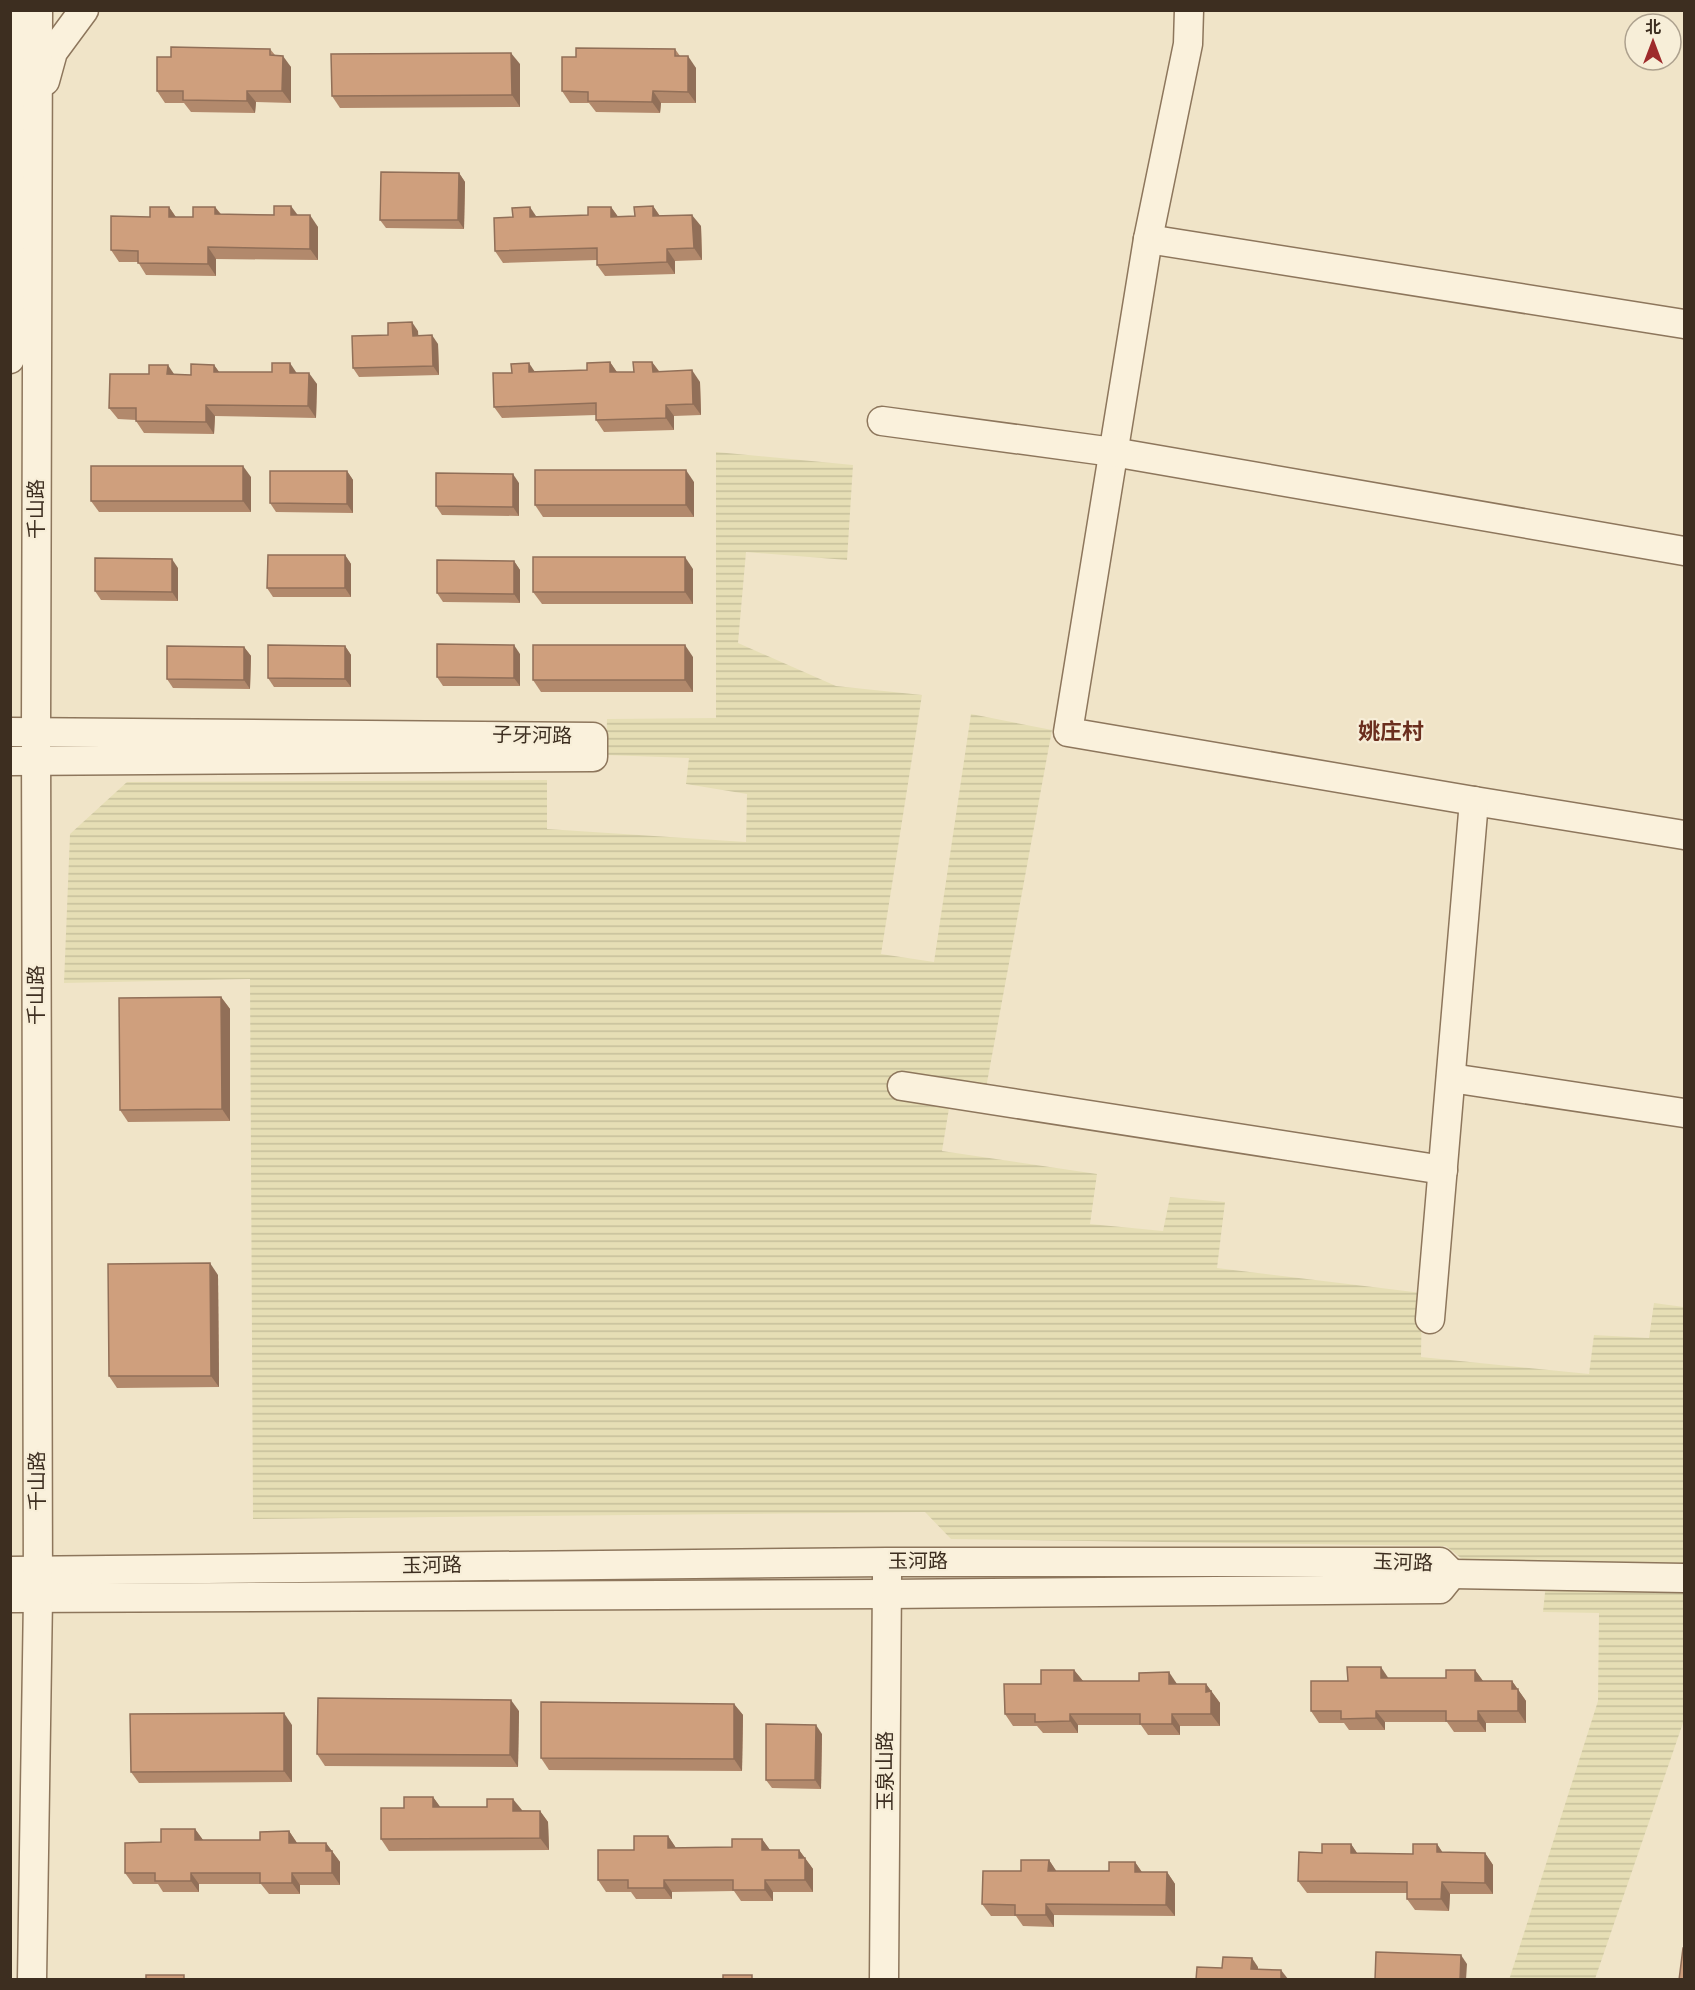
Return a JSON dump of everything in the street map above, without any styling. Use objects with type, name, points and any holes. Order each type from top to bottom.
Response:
[{"type":"street","name":"千山路","points":[[12,10],[20,101],[24,760],[24,1584],[32,1980]]},
{"type":"street","name":"千山路","points":[[10,359],[20,101],[38,10]]},
{"type":"street","points":[[20,101],[84,10]]},
{"type":"street","points":[[1190,10],[1188,44],[1148,239],[1068,732],[1684,835]]},
{"type":"street","points":[[1148,239],[1684,324]]},
{"type":"street","points":[[882,421],[1113,452],[1684,551]]},
{"type":"street","name":"子牙河路","points":[[23,732],[593,736],[593,757],[24,760]]},
{"type":"street","points":[[1430,1319],[1474,801]]},
{"type":"street","points":[[1451,1078],[1684,1113]]},
{"type":"street","points":[[902,1086],[1443,1170]]},
{"type":"street","name":"玉河路","points":[[887,1562],[1440,1562],[1452,1574],[1440,1588],[887,1594],[24,1584],[887,1562]]},
{"type":"street","name":"玉泉山路","points":[[884,1980],[887,1562]]},
{"type":"street","points":[[1452,1574],[1684,1578]]},
{"type":"shaded area","points":[[716,452],[853,465],[847,560],[746,552],[738,643],[836,686],[922,695],[881,954],[934,962],[971,714],[1052,730],[986,1088],[953,1084],[942,1151],[1097,1174],[1090,1224],[1163,1231],[1170,1197],[1225,1202],[1217,1268],[1422,1293],[1421,1357],[1589,1374],[1594,1335],[1649,1338],[1654,1303],[1684,1307],[1684,1565],[1467,1563],[1446,1546],[951,1539],[925,1512],[253,1519],[250,979],[64,983],[70,834],[127,782],[547,780],[547,829],[746,842],[747,794],[686,784],[689,758],[606,755],[607,719],[716,718]]},
{"type":"shaded area","points":[[1546,1583],[1684,1587],[1684,1720],[1595,1979],[1509,1980],[1598,1701],[1599,1613],[1543,1612]]},
{"type":"building","points":[[171,47],[270,49],[270,55],[283,56],[282,91],[247,91],[247,101],[183,100],[183,91],[157,91],[157,57],[171,57]]},
{"type":"building","points":[[576,48],[675,49],[675,56],[688,56],[688,92],[653,91],[652,102],[588,101],[588,92],[562,91],[562,57],[576,57]]},
{"type":"building","points":[[511,53],[512,95],[332,96],[331,54]]},
{"type":"building","points":[[381,172],[459,173],[458,220],[380,220]]},
{"type":"building","points":[[274,206],[291,206],[291,215],[310,215],[310,249],[208,247],[208,264],[138,263],[138,251],[111,250],[111,216],[150,217],[150,207],[169,207],[169,217],[193,217],[193,207],[215,207],[215,214],[274,215]]},
{"type":"building","points":[[653,206],[653,216],[692,215],[694,248],[667,249],[667,262],[597,265],[597,248],[495,251],[494,218],[513,217],[512,208],[530,207],[530,217],[588,215],[588,207],[611,207],[611,217],[635,216],[634,207]]},
{"type":"building","points":[[412,322],[413,336],[432,335],[433,366],[353,368],[352,336],[388,335],[388,323]]},
{"type":"building","points":[[610,362],[610,372],[634,372],[633,362],[652,362],[653,372],[692,370],[693,404],[666,405],[666,418],[596,420],[596,403],[494,407],[493,373],[512,373],[511,364],[529,363],[529,372],[587,370],[587,363]]},
{"type":"building","points":[[272,363],[290,363],[290,373],[309,373],[308,406],[206,405],[206,422],[136,421],[136,408],[109,408],[110,374],[149,374],[149,365],[168,365],[167,374],[191,375],[191,364],[214,365],[214,372],[272,372]]},
{"type":"building","points":[[91,466],[243,466],[243,501],[91,501]]},
{"type":"building","points":[[535,470],[686,470],[686,505],[535,505]]},
{"type":"building","points":[[270,471],[347,471],[347,504],[270,503]]},
{"type":"building","points":[[436,473],[513,474],[513,507],[436,506]]},
{"type":"building","points":[[268,555],[345,555],[345,588],[267,588]]},
{"type":"building","points":[[533,557],[685,557],[685,592],[533,592]]},
{"type":"building","points":[[95,558],[172,559],[172,592],[95,591]]},
{"type":"building","points":[[437,560],[514,561],[514,594],[437,593]]},
{"type":"building","points":[[437,644],[514,645],[514,678],[437,677]]},
{"type":"building","points":[[268,645],[345,646],[345,679],[268,678]]},
{"type":"building","points":[[533,645],[685,645],[685,680],[533,680]]},
{"type":"building","points":[[167,646],[244,647],[244,680],[167,679]]},
{"type":"building","points":[[221,997],[222,1109],[120,1110],[119,998]]},
{"type":"building","points":[[210,1263],[211,1376],[109,1376],[108,1264]]},
{"type":"building","points":[[1347,1667],[1381,1667],[1381,1678],[1446,1678],[1446,1670],[1475,1670],[1475,1681],[1512,1681],[1512,1689],[1518,1689],[1518,1711],[1478,1711],[1478,1721],[1446,1721],[1446,1711],[1376,1711],[1376,1718],[1341,1719],[1341,1711],[1311,1711],[1311,1681],[1348,1681]]},
{"type":"building","points":[[1041,1670],[1074,1670],[1074,1681],[1139,1681],[1139,1673],[1169,1672],[1169,1684],[1206,1684],[1206,1692],[1211,1691],[1211,1714],[1172,1714],[1172,1724],[1140,1724],[1140,1714],[1070,1714],[1070,1721],[1035,1722],[1035,1714],[1005,1714],[1004,1684],[1041,1684]]},
{"type":"building","points":[[318,1698],[511,1700],[510,1755],[317,1754]]},
{"type":"building","points":[[541,1702],[734,1704],[734,1759],[541,1758]]},
{"type":"building","points":[[284,1713],[284,1771],[131,1772],[130,1714]]},
{"type":"building","points":[[766,1724],[816,1725],[815,1780],[766,1780]]},
{"type":"building","points":[[404,1797],[433,1797],[433,1807],[487,1807],[487,1799],[513,1799],[513,1811],[540,1811],[540,1838],[381,1839],[381,1808],[404,1808]]},
{"type":"building","points":[[161,1829],[195,1829],[195,1840],[260,1840],[260,1832],[289,1831],[289,1843],[326,1843],[326,1851],[332,1851],[332,1873],[292,1873],[292,1883],[260,1883],[260,1873],[191,1873],[191,1881],[155,1881],[155,1873],[125,1873],[125,1843],[161,1842]]},
{"type":"building","points":[[634,1836],[668,1836],[668,1848],[732,1847],[732,1839],[762,1839],[762,1850],[799,1850],[799,1858],[805,1858],[805,1880],[765,1880],[765,1890],[733,1890],[733,1880],[664,1880],[664,1888],[628,1888],[628,1880],[598,1880],[598,1850],[634,1850]]},
{"type":"building","points":[[1322,1844],[1351,1844],[1351,1853],[1413,1854],[1413,1844],[1437,1844],[1437,1852],[1485,1853],[1485,1883],[1442,1882],[1441,1899],[1407,1899],[1407,1882],[1298,1881],[1299,1852],[1322,1853]]},
{"type":"building","points":[[1021,1860],[1049,1860],[1048,1871],[1109,1871],[1109,1862],[1135,1862],[1135,1872],[1167,1872],[1166,1905],[1046,1904],[1046,1915],[1015,1915],[1015,1905],[982,1904],[983,1871],[1021,1871]]},
{"type":"building","points":[[1683,1948],[1684,1980],[1679,1980]]},
{"type":"building","points":[[1376,1952],[1461,1955],[1460,1980],[1375,1980]]},
{"type":"building","points":[[1223,1957],[1252,1958],[1251,1969],[1281,1970],[1281,1980],[1196,1980],[1197,1967],[1222,1968]]},
{"type":"building","points":[[146,1975],[184,1975],[184,1980],[146,1980]]},
{"type":"building","points":[[723,1975],[752,1975],[752,1980],[723,1980]]},
{"type":"district","name":"姚庄村","points":[[1391,732]]}]
